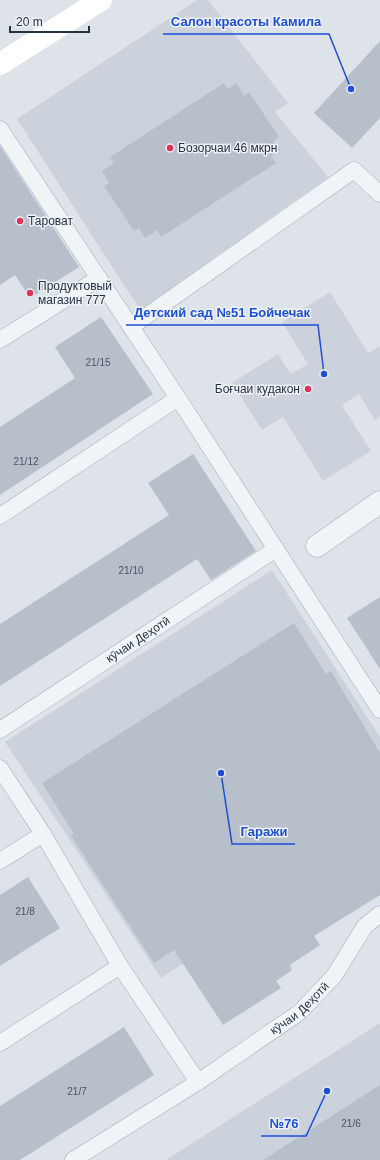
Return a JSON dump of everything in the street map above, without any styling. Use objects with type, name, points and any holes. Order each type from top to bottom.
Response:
[{"type":"main road","points":[[0,64],[100,0]]},
{"type":"street","points":[[317,546],[380,502]]},
{"type":"lane","points":[[0,129],[178,398],[380,710]]},
{"type":"lane","points":[[132,328],[354,170],[380,194]]},
{"type":"lane","points":[[0,340],[99,278]]},
{"type":"lane","points":[[0,516],[178,398]]},
{"type":"lane","name":"кӯчаи Деҳотӣ","points":[[0,730],[276,549]]},
{"type":"lane","points":[[0,768],[43,834],[120,966],[198,1082]]},
{"type":"lane","points":[[0,861],[43,834]]},
{"type":"lane","name":"кӯчаи Деҳотӣ","points":[[73,1160],[198,1082],[300,1012],[334,976],[365,926],[380,914]]},
{"type":"lane","points":[[0,1043],[120,966]]},
{"type":"shaded area","name":"Бозорчаи 46 мкрн","points":[[197,0],[208,0],[288,103],[275,112],[328,177],[140,310],[17,119]]},
{"type":"shaded area","name":"Боғчаи кудакон","points":[[330,292],[368,353],[380,346],[380,416],[375,420],[359,394],[342,405],[371,451],[323,481],[283,417],[262,430],[232,383],[278,354],[291,374],[308,364],[282,322]]},
{"type":"shaded area","points":[[272,570],[380,737],[380,836],[161,978],[5,742]]},
{"type":"shaded area","points":[[380,1023],[380,1160],[166,1160]]},
{"type":"building","points":[[380,41],[380,118],[352,148],[314,113]]},
{"type":"building","points":[[224,83],[228,89],[236,83],[244,96],[249,92],[279,137],[273,141],[280,150],[271,156],[276,163],[161,237],[157,230],[145,238],[139,228],[134,231],[104,186],[109,183],[102,171],[114,163],[110,157]]},
{"type":"building","points":[[0,146],[79,267],[30,298],[15,275],[0,285]]},
{"type":"building","points":[[101,317],[153,394],[0,495],[0,427],[75,378],[55,347]]},
{"type":"building","points":[[193,454],[256,551],[211,580],[197,559],[0,686],[0,624],[169,515],[148,483]]},
{"type":"building","points":[[380,597],[380,669],[347,618]]},
{"type":"building","points":[[294,623],[326,674],[331,671],[380,753],[380,895],[314,936],[320,945],[290,965],[292,970],[276,981],[281,988],[223,1025],[174,950],[154,963],[71,836],[74,834],[42,783]]},
{"type":"building","points":[[28,877],[60,928],[0,966],[0,895]]},
{"type":"building","points":[[124,1027],[154,1075],[20,1160],[0,1160],[0,1106]]},
{"type":"building","points":[[380,1085],[380,1160],[263,1160]]},
{"type":"place","name":"Салон красоты Камила","points":[[351,89]]},
{"type":"place","name":"Бозорчаи 46 мкрн","points":[[170,148]]},
{"type":"place","name":"Тароват","points":[[20,221]]},
{"type":"place","name":"Продуктовый магазин 777","points":[[30,293]]},
{"type":"place","name":"Детский сад №51 Бойчечак","points":[[324,374]]},
{"type":"place","name":"Боғчаи кудакон","points":[[308,389]]},
{"type":"place","name":"Гаражи","points":[[221,773]]},
{"type":"place","name":"№76","points":[[327,1091]]}]
